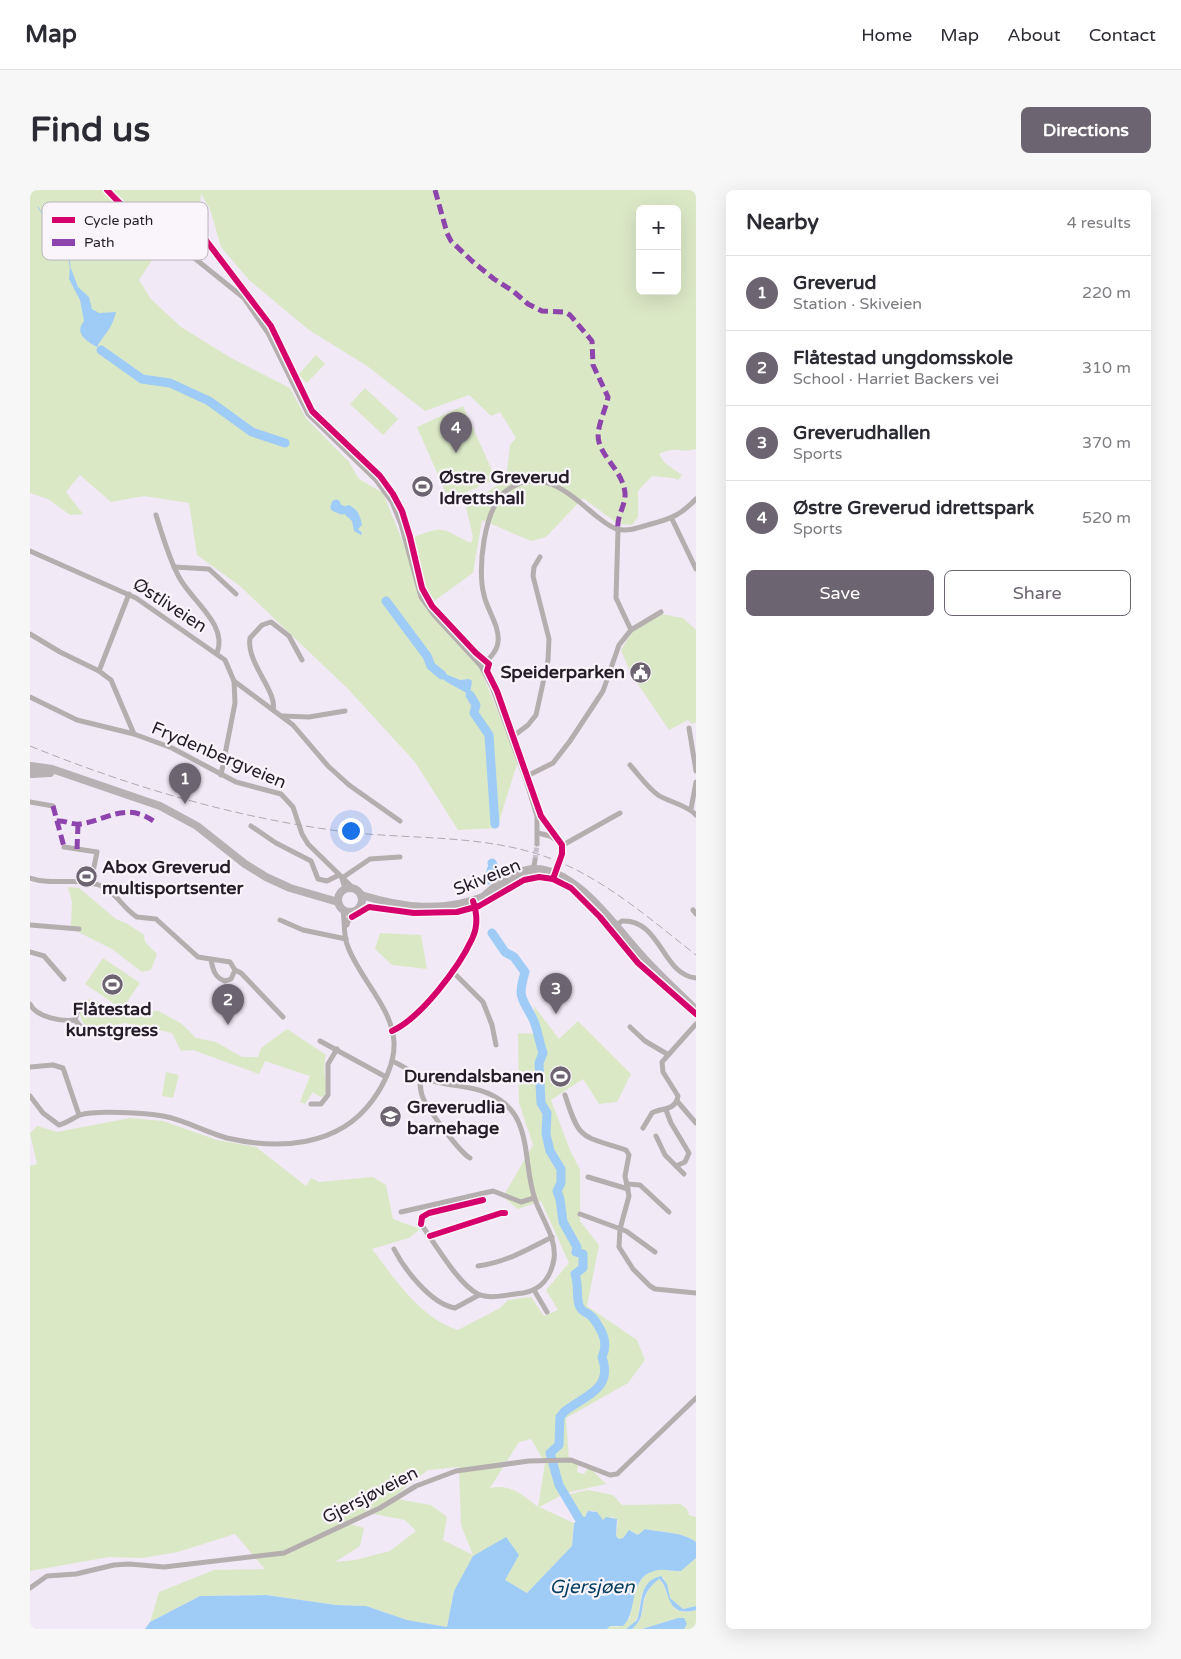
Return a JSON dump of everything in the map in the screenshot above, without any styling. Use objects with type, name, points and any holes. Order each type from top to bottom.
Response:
[{"type":"main road","points":[[31,770],[59,773],[144,800],[176,814],[197,826],[245,864],[266,877],[290,888],[316,894],[344,893],[361,895],[361,904],[347,911],[344,893]]},
{"type":"main road","name":"Skiveien","points":[[361,895],[379,901],[436,908],[473,901],[533,872],[564,880],[591,898],[644,959],[696,1010]]},
{"type":"main road","name":"Skiveien","points":[[361,904],[379,901]]},
{"type":"street","points":[[197,260],[244,298],[268,333],[308,414],[376,480],[387,494],[402,524],[421,597],[434,615],[481,666],[492,687],[525,777],[537,816],[537,844]]},
{"type":"street","points":[[481,666],[494,652],[499,639],[483,593],[482,572],[490,514],[504,492],[519,483],[534,480],[546,481],[564,489],[606,524],[618,530],[629,530],[672,519],[685,511],[696,499]]},
{"type":"street","points":[[156,515],[174,567],[182,583],[214,627],[220,645],[217,653]]},
{"type":"street","points":[[672,519],[696,569]]},
{"type":"street","points":[[618,530],[616,598],[631,630]]},
{"type":"street","name":"Østliveien","points":[[30,551],[130,594],[217,653],[228,665],[234,681],[282,716],[299,731],[338,776],[400,821]]},
{"type":"street","points":[[511,738],[528,725],[536,715],[548,660],[548,634],[533,576],[534,567],[540,557]]},
{"type":"street","points":[[174,567],[209,569],[236,594]]},
{"type":"street","points":[[99,671],[130,594]]},
{"type":"street","points":[[525,777],[553,763],[570,742],[600,696],[617,651],[631,630],[661,612]]},
{"type":"street","points":[[273,710],[273,698],[260,675],[250,650],[250,638],[262,625],[271,622],[289,636],[302,660]]},
{"type":"street","name":"Frydenbergveien","points":[[30,634],[60,652],[99,671],[114,686],[134,734],[178,751],[236,782],[272,790],[285,797],[296,813],[304,840],[340,877],[344,893]]},
{"type":"street","points":[[221,775],[235,708],[234,681]]},
{"type":"street","points":[[30,697],[77,720],[134,734]]},
{"type":"street","points":[[282,716],[309,716],[345,712]]},
{"type":"street","points":[[689,728],[696,771]]},
{"type":"street","points":[[630,765],[654,792],[674,804],[691,809],[696,815]]},
{"type":"street","points":[[691,809],[696,782]]},
{"type":"street","points":[[30,802],[53,806]]},
{"type":"street","points":[[538,833],[550,836],[563,845],[620,813]]},
{"type":"street","points":[[251,826],[276,843],[311,861],[318,880],[327,881],[340,877],[370,859],[400,857]]},
{"type":"street","points":[[64,847],[97,852],[91,882]]},
{"type":"street","points":[[533,872],[535,860]]},
{"type":"street","points":[[30,878],[47,882],[91,882],[108,889],[137,917],[156,919],[193,954],[211,960],[230,962],[283,1016]]},
{"type":"street","points":[[392,1031],[416,1013],[436,992],[452,971],[474,932],[476,913],[473,901]]},
{"type":"street","points":[[56,1131],[59,1125],[79,1115],[94,1113],[150,1115],[175,1119],[228,1138],[254,1143],[308,1142],[333,1134],[356,1118],[374,1099],[386,1077],[392,1061],[394,1042],[392,1031],[379,1003],[350,952],[346,940],[347,911]]},
{"type":"street","points":[[280,920],[303,930],[346,940]]},
{"type":"street","points":[[617,928],[628,921],[637,923],[654,938],[680,972],[696,978]]},
{"type":"street","points":[[30,925],[79,929]]},
{"type":"street","points":[[30,952],[44,956],[64,979]]},
{"type":"street","points":[[211,960],[216,976],[220,980],[231,979],[236,970]]},
{"type":"street","points":[[452,971],[483,1002],[492,1025],[496,1045]]},
{"type":"street","points":[[31,1007],[54,1019],[75,1020],[81,1027]]},
{"type":"street","points":[[75,1020],[78,1010]]},
{"type":"street","points":[[696,1024],[667,1054],[662,1062],[663,1072],[678,1096],[678,1101],[696,1123]]},
{"type":"street","points":[[630,1027],[645,1040],[667,1054]]},
{"type":"street","points":[[320,1041],[386,1077]]},
{"type":"street","points":[[311,1104],[321,1104],[328,1095],[328,1064],[337,1049]]},
{"type":"street","points":[[392,1061],[420,1077],[476,1088],[495,1097],[510,1108],[521,1130],[534,1198],[552,1237],[554,1251],[551,1272],[541,1286],[534,1290],[496,1296],[479,1295],[455,1308],[446,1306],[412,1278],[394,1249]]},
{"type":"street","points":[[30,1067],[53,1065],[63,1068],[79,1115]]},
{"type":"street","points":[[420,1077],[421,1091],[426,1104],[447,1134],[470,1158]]},
{"type":"street","points":[[565,1095],[575,1126],[583,1135],[628,1152],[626,1170],[628,1204],[620,1228],[619,1247],[646,1283],[655,1289],[696,1294]]},
{"type":"street","points":[[30,1096],[43,1113],[59,1125]]},
{"type":"street","points":[[643,1128],[652,1113],[666,1110],[678,1101]]},
{"type":"street","points":[[666,1110],[671,1123],[689,1153],[684,1162],[676,1166]]},
{"type":"street","points":[[656,1136],[664,1155],[684,1174]]},
{"type":"street","points":[[588,1177],[627,1186],[636,1183],[669,1212]]},
{"type":"street","points":[[401,1212],[493,1191],[521,1202],[534,1198]]},
{"type":"street","points":[[580,1214],[620,1228],[656,1252]]},
{"type":"street","points":[[421,1224],[459,1276],[479,1295]]},
{"type":"street","points":[[478,1266],[491,1264],[530,1250],[552,1237]]},
{"type":"street","points":[[534,1290],[547,1312]]},
{"type":"street","name":"Gjersjøveien","points":[[30,1588],[47,1576],[76,1574],[114,1565],[129,1564],[164,1567],[284,1553],[380,1508],[437,1477],[456,1471],[552,1460],[571,1460],[610,1475],[617,1474],[696,1398]]},
{"type":"green space","points":[[30,190],[103,190],[118,202],[42,202],[42,260],[152,260],[139,280],[151,299],[181,327],[231,358],[290,388],[306,418],[349,462],[359,479],[383,493],[407,552],[414,537],[438,530],[444,530],[471,543],[473,537],[466,507],[506,479],[510,445],[516,438],[500,412],[491,416],[469,395],[425,411],[367,366],[309,330],[249,280],[221,247],[208,202],[206,202],[201,194],[200,202],[126,202],[111,190],[696,190],[696,449],[686,451],[671,450],[659,454],[665,463],[682,475],[678,480],[652,476],[638,491],[638,517],[632,525],[618,524],[583,498],[546,537],[531,541],[482,520],[473,573],[430,604],[475,656],[518,761],[497,828],[458,830],[415,762],[348,689],[240,586],[197,555],[189,503],[144,496],[111,502],[80,475],[66,492],[83,514],[70,515],[48,499],[30,493]]},
{"type":"green space","points":[[316,355],[325,364],[307,383],[298,375]]},
{"type":"green space","points":[[365,388],[398,419],[383,435],[350,404]]},
{"type":"green space","points":[[463,406],[496,479],[449,500],[417,427]]},
{"type":"green space","points":[[661,614],[683,618],[696,630],[696,722],[692,724],[688,720],[669,730],[631,674],[621,650],[632,632]]},
{"type":"green space","points":[[68,887],[79,888],[116,919],[128,924],[144,935],[145,942],[157,954],[151,970],[142,972],[112,949],[74,930],[71,926],[72,902]]},
{"type":"green space","points":[[380,933],[421,935],[427,969],[392,965],[375,949]]},
{"type":"green space","name":"Flåtestad kunstgress","points":[[103,958],[140,983],[122,1009],[85,984]]},
{"type":"green space","points":[[90,999],[122,1011],[159,1011],[182,1024],[196,1038],[216,1042],[242,1057],[258,1057],[261,1048],[287,1029],[326,1055],[324,1066],[326,1087],[324,1096],[320,1097],[313,1092],[305,1104],[300,1102],[310,1076],[265,1061],[259,1074],[193,1050],[181,1051],[172,1033],[125,1023],[92,1031],[81,1019],[80,1012],[81,1003]]},
{"type":"green space","points":[[534,1006],[559,1039],[578,1021],[631,1074],[617,1102],[599,1104],[583,1079],[551,1100],[570,1150],[580,1170],[580,1221],[599,1245],[587,1306],[637,1340],[645,1360],[628,1383],[566,1418],[569,1461],[578,1464],[577,1472],[584,1474],[589,1467],[606,1484],[566,1493],[539,1507],[574,1523],[572,1546],[527,1593],[504,1580],[454,1591],[447,1627],[407,1620],[366,1606],[336,1605],[266,1595],[200,1596],[150,1622],[159,1592],[214,1570],[265,1569],[235,1534],[178,1552],[142,1558],[109,1557],[30,1571],[30,1166],[37,1164],[30,1133],[37,1126],[57,1132],[130,1118],[163,1121],[217,1140],[256,1147],[306,1186],[311,1178],[319,1182],[373,1177],[386,1185],[393,1219],[420,1229],[409,1238],[372,1249],[399,1285],[420,1307],[444,1324],[458,1330],[500,1308],[508,1300],[531,1297],[544,1316],[558,1310],[546,1290],[569,1263],[541,1201],[518,1209],[503,1197],[533,1145],[519,1103],[518,1033],[537,1034]],"holes":[[[531,1439],[545,1463],[538,1507],[516,1491],[504,1487],[490,1488],[519,1442]],[[459,1467],[461,1525],[473,1555],[443,1540],[447,1517],[431,1505],[392,1498],[428,1470]],[[374,1514],[405,1520],[416,1531],[390,1551],[355,1560],[335,1562],[360,1546],[364,1528],[343,1522]]]},
{"type":"green space","points":[[166,1072],[179,1075],[173,1098],[162,1096]]},
{"type":"green space","points":[[588,1490],[613,1495],[622,1505],[680,1504],[687,1509],[689,1515],[696,1517],[696,1542],[678,1534],[645,1529],[638,1535],[632,1531],[627,1532],[623,1538],[619,1539],[616,1536],[618,1521],[613,1517],[601,1520],[595,1511],[588,1511],[585,1517],[580,1517],[581,1522],[566,1495]]},
{"type":"green space","points":[[696,1558],[696,1606],[683,1609],[669,1597],[664,1578],[654,1579],[642,1593],[638,1616],[633,1625],[626,1629],[607,1629],[610,1626],[618,1627],[630,1618],[636,1588],[645,1576],[658,1570],[681,1571]]},
{"type":"green space","points":[[659,1579],[663,1583],[673,1607],[686,1612],[696,1610],[696,1629],[684,1629],[687,1624],[678,1618],[642,1629],[632,1629],[641,1617],[647,1593],[651,1586]]},
{"type":"water","points":[[70,266],[78,287],[89,297],[92,309],[99,313],[116,312],[110,327],[97,347],[85,339],[81,333],[81,325],[84,321],[80,300],[69,279]]},
{"type":"water","points":[[349,505],[357,511],[359,516],[362,525],[358,529],[362,533],[361,535],[354,531],[352,521],[341,511],[343,507]]},
{"type":"water","points":[[443,673],[460,680],[469,679],[472,681],[470,695],[445,681],[441,676]]},
{"type":"water","name":"Gjersjøen","points":[[588,1511],[597,1512],[603,1520],[606,1517],[617,1519],[616,1536],[619,1539],[623,1538],[629,1530],[638,1535],[645,1529],[678,1534],[696,1542],[696,1558],[681,1571],[657,1570],[646,1575],[640,1581],[631,1613],[623,1626],[610,1626],[607,1629],[145,1629],[150,1622],[200,1596],[266,1595],[336,1605],[366,1606],[407,1620],[447,1627],[454,1591],[473,1556],[506,1537],[519,1555],[505,1580],[527,1593],[572,1546],[574,1523],[579,1520],[582,1522],[580,1516],[585,1517]]},
{"type":"water","points":[[661,1576],[667,1584],[670,1598],[683,1609],[696,1606],[696,1610],[685,1612],[673,1606],[663,1583],[659,1579],[646,1593],[638,1623],[632,1629],[626,1629],[637,1620],[643,1594],[648,1583]]},
{"type":"water","points":[[678,1618],[684,1618],[687,1624],[684,1629],[642,1629]]},
{"type":"waterway","points":[[38,207],[42,213]]},
{"type":"waterway","points":[[69,260],[70,266]]},
{"type":"waterway","points":[[101,350],[142,379],[170,383],[209,401],[252,432],[285,443]]},
{"type":"waterway","points":[[336,504],[335,507],[342,510]]},
{"type":"waterway","points":[[386,601],[427,656],[431,666],[442,675]]},
{"type":"waterway","points":[[470,695],[476,705],[474,713],[489,735],[495,824]]},
{"type":"waterway","points":[[488,880],[492,863]]},
{"type":"waterway","points":[[492,933],[505,952],[514,957],[525,972],[521,993],[535,1023],[543,1053],[539,1063],[541,1103],[547,1113],[546,1134],[550,1151],[561,1169],[561,1183],[557,1191],[563,1222],[577,1247],[576,1252],[583,1254],[583,1268],[575,1274],[578,1301],[581,1310],[591,1316],[602,1332],[605,1342],[602,1357],[605,1368],[604,1377],[595,1391],[572,1406],[560,1417],[559,1445],[550,1453],[559,1485],[581,1522]]},
{"type":"tunnel","points":[[535,860],[537,844]]},
{"type":"railway","points":[[30,746],[103,774],[216,808],[332,830],[443,838],[525,850],[572,868],[609,889],[696,955]]},
{"type":"marked path","points":[[435,190],[451,241],[472,261],[528,304],[542,311],[565,312],[570,315],[592,341],[593,365],[608,397],[598,431],[599,442],[621,479],[625,493],[618,520],[618,530]]},
{"type":"marked path","points":[[53,806],[64,847]]},
{"type":"marked path","points":[[57,821],[80,824],[126,812],[145,816],[155,822]]},
{"type":"marked path","points":[[77,849],[78,825]]},
{"type":"cycle path","points":[[107,190],[118,202]]},
{"type":"cycle path","points":[[208,243],[271,326],[312,411],[380,476],[393,494],[402,511],[422,588],[432,606],[476,653],[489,664],[487,671],[497,691],[541,816],[562,845],[562,854],[553,879]]},
{"type":"cycle path","points":[[352,917],[369,907],[414,913],[457,912],[479,906],[524,880],[539,877],[553,879],[571,888],[600,917],[638,963],[696,1014]]},
{"type":"cycle path","points":[[392,1031],[427,1004],[458,963],[475,930],[476,915],[473,901]]},
{"type":"cycle path","points":[[421,1224],[422,1217],[429,1213],[483,1200]]},
{"type":"cycle path","points":[[430,1236],[505,1213]]},
{"type":"place","name":"Østre Greverud idrettspark","points":[[456,453]]},
{"type":"place","name":"Østre Greverud Idrettshall","points":[[423,487]]},
{"type":"place","name":"Speiderparken","points":[[641,672]]},
{"type":"place","name":"Greverud","points":[[185,804]]},
{"type":"place","name":"Abox Greverud multisportsenter","points":[[86,877]]},
{"type":"place","name":"Flåtestad kunstgress","points":[[112,984]]},
{"type":"place","name":"Greverudhallen","points":[[556,1014]]},
{"type":"place","name":"Flåtestad ungdomsskole","points":[[228,1025]]},
{"type":"place","name":"Durendalsbanen","points":[[560,1076]]},
{"type":"place","name":"Greverudlia barnehage","points":[[391,1117]]}]
